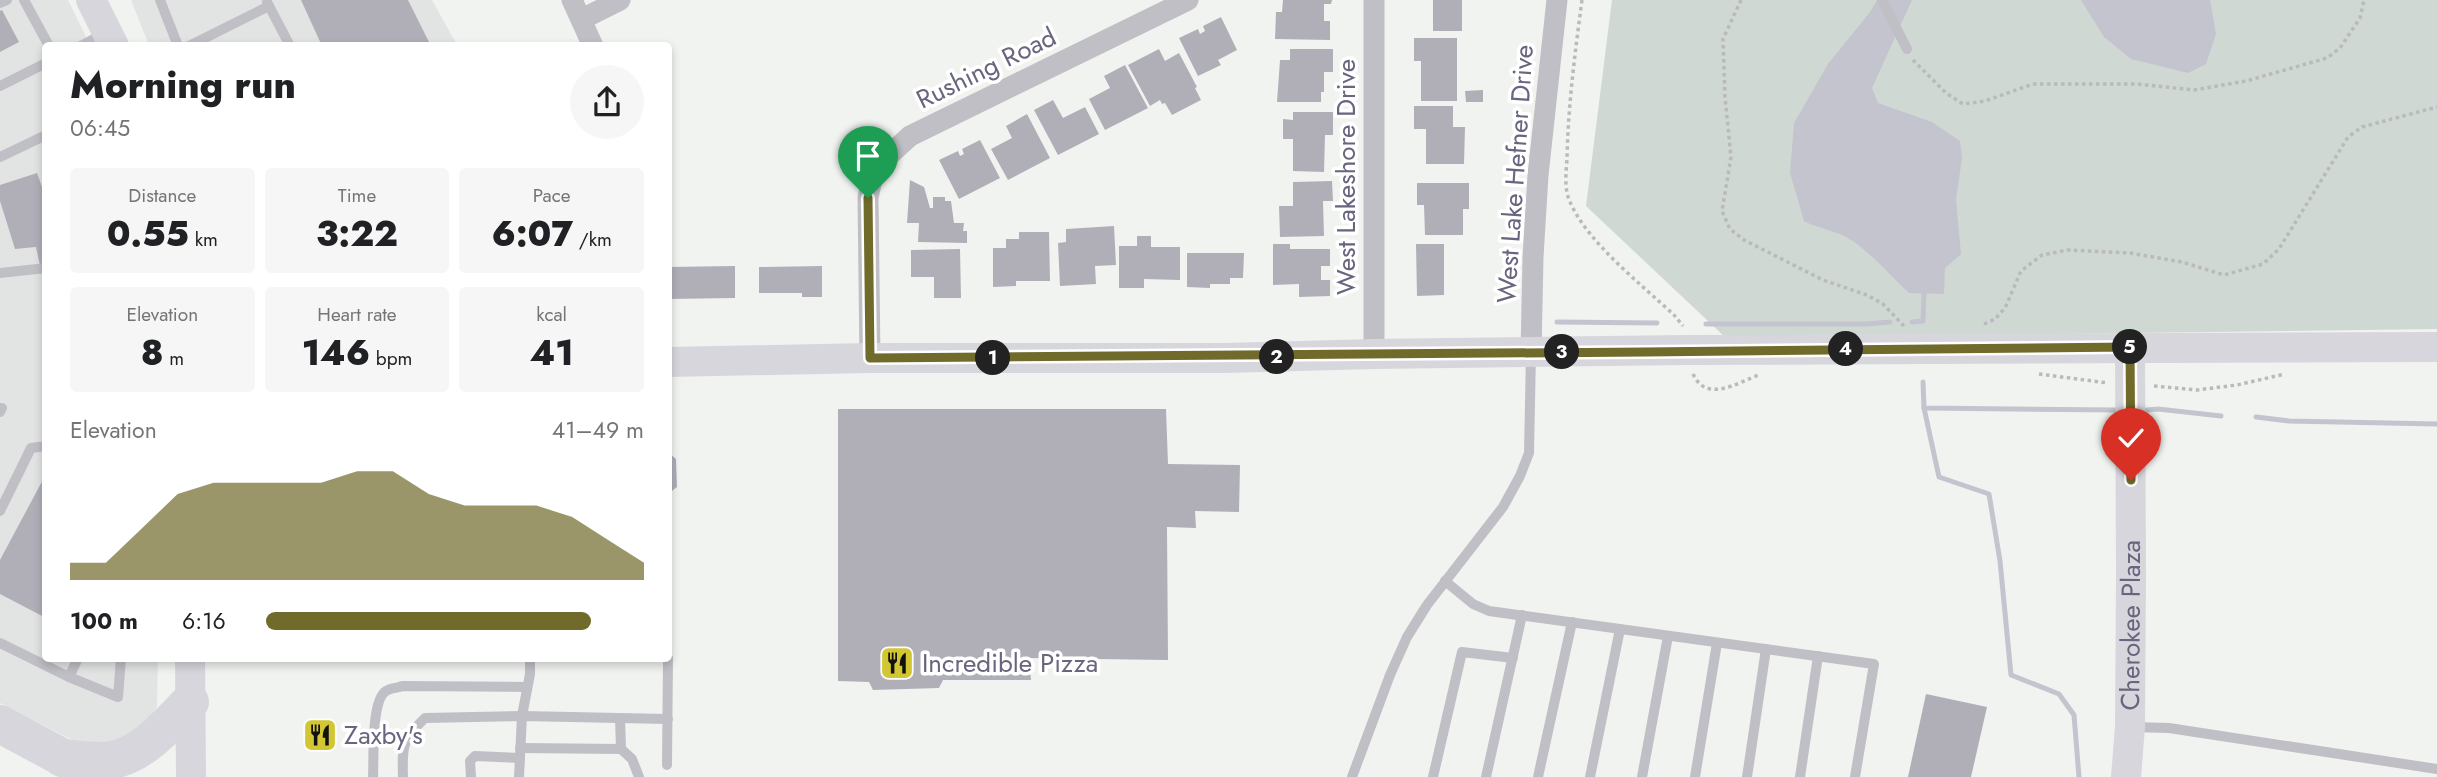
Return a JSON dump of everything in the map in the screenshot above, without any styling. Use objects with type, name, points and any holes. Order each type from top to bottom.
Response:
[{"type":"highway","points":[[62,758],[106,761],[125,756],[141,747],[190,702]]},
{"type":"highway","points":[[0,724],[99,777]]},
{"type":"street","points":[[91,0],[111,39]]},
{"type":"street","points":[[572,0],[591,42]]},
{"type":"street","points":[[582,19],[621,0]]},
{"type":"street","name":"Rushing Road","points":[[870,358],[868,198],[874,169],[910,136],[1188,0]]},
{"type":"street","name":"West Lakeshore Drive","points":[[1374,0],[1374,354]]},
{"type":"street","name":"West Lake Hefner Drive","points":[[1531,352],[1538,175],[1558,0]]},
{"type":"street","name":"Cherokee Plaza","points":[[2126,777],[2130,727],[2130,347]]},
{"type":"street","points":[[672,362],[870,358],[1224,358],[1531,352],[2437,347]]},
{"type":"street","points":[[190,662],[191,777]]},
{"type":"lane","points":[[0,3],[7,0]]},
{"type":"lane","points":[[24,0],[47,42]]},
{"type":"lane","points":[[160,0],[176,42]]},
{"type":"lane","points":[[1882,0],[1907,49]]},
{"type":"lane","points":[[196,42],[267,3],[288,42]]},
{"type":"lane","points":[[0,86],[42,65]]},
{"type":"lane","points":[[0,157],[42,137]]},
{"type":"lane","points":[[0,273],[42,268]]},
{"type":"lane","points":[[1352,777],[1407,637],[1427,605],[1503,507],[1520,476],[1529,453],[1531,352]]},
{"type":"lane","points":[[0,511],[31,448],[42,447]]},
{"type":"lane","points":[[1445,581],[1473,604],[1489,611],[1874,664],[1855,777]]},
{"type":"lane","points":[[1486,777],[1522,615]]},
{"type":"lane","points":[[1538,777],[1572,622]]},
{"type":"lane","points":[[1590,777],[1620,629]]},
{"type":"lane","points":[[1642,777],[1668,636]]},
{"type":"lane","points":[[0,643],[69,677],[118,697],[121,662]]},
{"type":"lane","points":[[1696,777],[1717,643]]},
{"type":"lane","points":[[1747,777],[1766,649]]},
{"type":"lane","points":[[1433,777],[1462,652],[1513,658]]},
{"type":"lane","points":[[1800,777],[1818,656]]},
{"type":"lane","points":[[69,677],[76,662]]},
{"type":"lane","points":[[519,777],[522,716],[530,662]]},
{"type":"lane","points":[[667,765],[668,662]]},
{"type":"lane","points":[[373,777],[376,713],[379,700],[385,691],[402,686],[527,687]]},
{"type":"lane","points":[[403,777],[402,748],[412,730],[425,718],[522,716],[668,719]]},
{"type":"lane","points":[[620,718],[621,749]]},
{"type":"lane","points":[[2130,727],[2169,728],[2437,769]]},
{"type":"lane","points":[[471,777],[470,761],[475,756],[621,749],[632,759],[639,777]]},
{"type":"lane","points":[[2409,765],[2409,777]]},
{"type":"path","points":[[1582,0],[1567,121],[1568,199],[1596,242],[1685,328]]},
{"type":"path","points":[[1741,0],[1723,39],[1731,157],[1722,211],[1730,229],[1744,240],[1824,280],[1867,295],[1883,304],[1907,329]]},
{"type":"path","points":[[1907,49],[1911,58],[1946,93],[1963,104],[1985,101],[2033,84],[2137,84],[2193,90],[2246,81],[2327,58],[2340,48],[2360,18],[2364,0]]},
{"type":"path","points":[[1978,327],[1995,319],[2005,308],[2021,271],[2042,255],[2068,250],[2130,253],[2182,262],[2224,275],[2263,264],[2279,249],[2348,137],[2362,127],[2437,107]]},
{"type":"path","points":[[2160,386],[2197,390],[2237,385],[2277,374]]},
{"type":"shaded area","points":[[0,0],[68,0],[89,42],[42,42],[42,662],[158,662],[157,706],[135,740],[84,746],[0,703]]},
{"type":"shaded area","points":[[131,0],[432,0],[455,42],[148,42]]},
{"type":"shaded area","points":[[1612,0],[2437,0],[2437,329],[1726,338],[1586,206]]},
{"type":"shaded area","points":[[1877,0],[1912,0],[1872,88],[1878,103],[1932,122],[1960,141],[1962,158],[1956,200],[1961,254],[1945,268],[1944,294],[1909,293],[1854,242],[1804,221],[1790,173],[1794,123],[1828,64]]},
{"type":"shaded area","points":[[2081,0],[2210,0],[2216,34],[2206,64],[2188,73],[2131,59],[2104,37]]},
{"type":"building","points":[[301,0],[408,0],[429,42],[320,42]]},
{"type":"building","points":[[1283,0],[1332,0],[1331,4],[1324,4],[1324,21],[1330,21],[1330,40],[1275,39],[1276,12],[1282,12]]},
{"type":"building","points":[[1433,0],[1462,0],[1462,31],[1433,31]]},
{"type":"building","points":[[2,10],[19,42],[0,52],[0,11]]},
{"type":"building","points":[[1221,17],[1237,50],[1218,60],[1221,65],[1198,76],[1179,38],[1198,29],[1200,34],[1205,31],[1203,26]]},
{"type":"building","points":[[1414,38],[1457,38],[1457,101],[1421,101],[1421,61],[1414,61]]},
{"type":"building","points":[[1159,49],[1165,61],[1179,53],[1201,100],[1172,115],[1160,100],[1150,106],[1128,65]]},
{"type":"building","points":[[1290,49],[1333,49],[1333,72],[1324,72],[1321,102],[1277,102],[1280,60],[1290,60]]},
{"type":"building","points":[[1125,65],[1148,108],[1105,130],[1089,99],[1110,88],[1104,76]]},
{"type":"building","points":[[1483,90],[1483,102],[1466,102],[1465,91]]},
{"type":"building","points":[[1053,100],[1063,118],[1085,107],[1099,134],[1058,155],[1034,110]]},
{"type":"building","points":[[1414,106],[1453,106],[1453,127],[1465,127],[1464,164],[1426,164],[1426,129],[1414,129]]},
{"type":"building","points":[[1293,112],[1333,112],[1333,135],[1325,135],[1324,172],[1293,171],[1293,139],[1283,139],[1283,119],[1293,120]]},
{"type":"building","points":[[1027,114],[1050,158],[1008,180],[991,149],[1012,138],[1006,126]]},
{"type":"building","points":[[980,140],[1000,178],[959,199],[939,160],[958,151],[960,156],[964,154],[962,149]]},
{"type":"building","points":[[37,173],[42,187],[42,275],[36,247],[15,249],[0,201],[0,185]]},
{"type":"building","points":[[910,180],[924,187],[930,208],[933,208],[933,197],[945,197],[945,201],[951,201],[954,223],[964,223],[963,231],[967,231],[967,243],[918,242],[919,223],[907,223]]},
{"type":"building","points":[[1332,181],[1333,201],[1323,201],[1324,236],[1280,237],[1279,206],[1293,206],[1293,182]]},
{"type":"building","points":[[1417,183],[1469,183],[1469,209],[1463,209],[1463,235],[1425,235],[1424,205],[1417,205]]},
{"type":"building","points":[[1114,226],[1116,265],[1095,266],[1096,284],[1060,286],[1058,243],[1066,242],[1066,229]]},
{"type":"building","points":[[1019,232],[1049,232],[1050,281],[1016,281],[1016,286],[993,287],[993,248],[1006,248],[1006,239],[1019,239]]},
{"type":"building","points":[[1137,236],[1151,236],[1151,247],[1180,247],[1180,280],[1144,279],[1144,288],[1119,288],[1119,246],[1137,246]]},
{"type":"building","points":[[1273,244],[1290,244],[1290,249],[1330,249],[1330,266],[1321,266],[1321,280],[1330,280],[1330,296],[1299,297],[1299,284],[1273,285]]},
{"type":"building","points":[[1416,244],[1444,244],[1444,295],[1417,296]]},
{"type":"building","points":[[960,249],[961,298],[934,298],[934,277],[911,277],[911,250]]},
{"type":"building","points":[[1187,253],[1244,253],[1243,278],[1230,278],[1230,284],[1210,284],[1210,288],[1187,287]]},
{"type":"building","points":[[735,266],[735,298],[672,299],[672,267]]},
{"type":"building","points":[[822,266],[822,297],[802,297],[802,293],[759,293],[759,267]]},
{"type":"building","points":[[838,409],[1166,409],[1168,464],[1240,465],[1239,512],[1195,511],[1196,528],[1167,527],[1168,660],[1029,658],[1031,680],[943,680],[939,688],[873,690],[869,682],[838,681]]},
{"type":"building","points":[[672,456],[676,459],[677,487],[672,491]]},
{"type":"building","points":[[42,481],[42,616],[0,594],[0,560]]},
{"type":"building","points":[[1926,694],[1987,707],[1971,777],[1908,777]]},
{"type":"waterway","points":[[1912,322],[1923,321],[1924,293]]},
{"type":"waterway","points":[[1557,322],[1657,323]]},
{"type":"waterway","points":[[1706,324],[1890,322]]},
{"type":"waterway","points":[[1923,382],[1924,408],[2115,410]]},
{"type":"waterway","points":[[1924,408],[1939,477],[1989,494],[2000,561],[2011,675],[2059,694],[2074,715],[2079,777]]},
{"type":"waterway","points":[[2147,410],[2221,416]]},
{"type":"waterway","points":[[2256,417],[2289,421],[2437,424]]},
{"type":"place","name":"Incredible Pizza","points":[[897,663]]},
{"type":"place","name":"Zaxby's","points":[[320,735]]},
{"type":"route","points":[[868,198],[870,358],[1224,358],[1687,350],[2130,347],[2131,480]]}]
